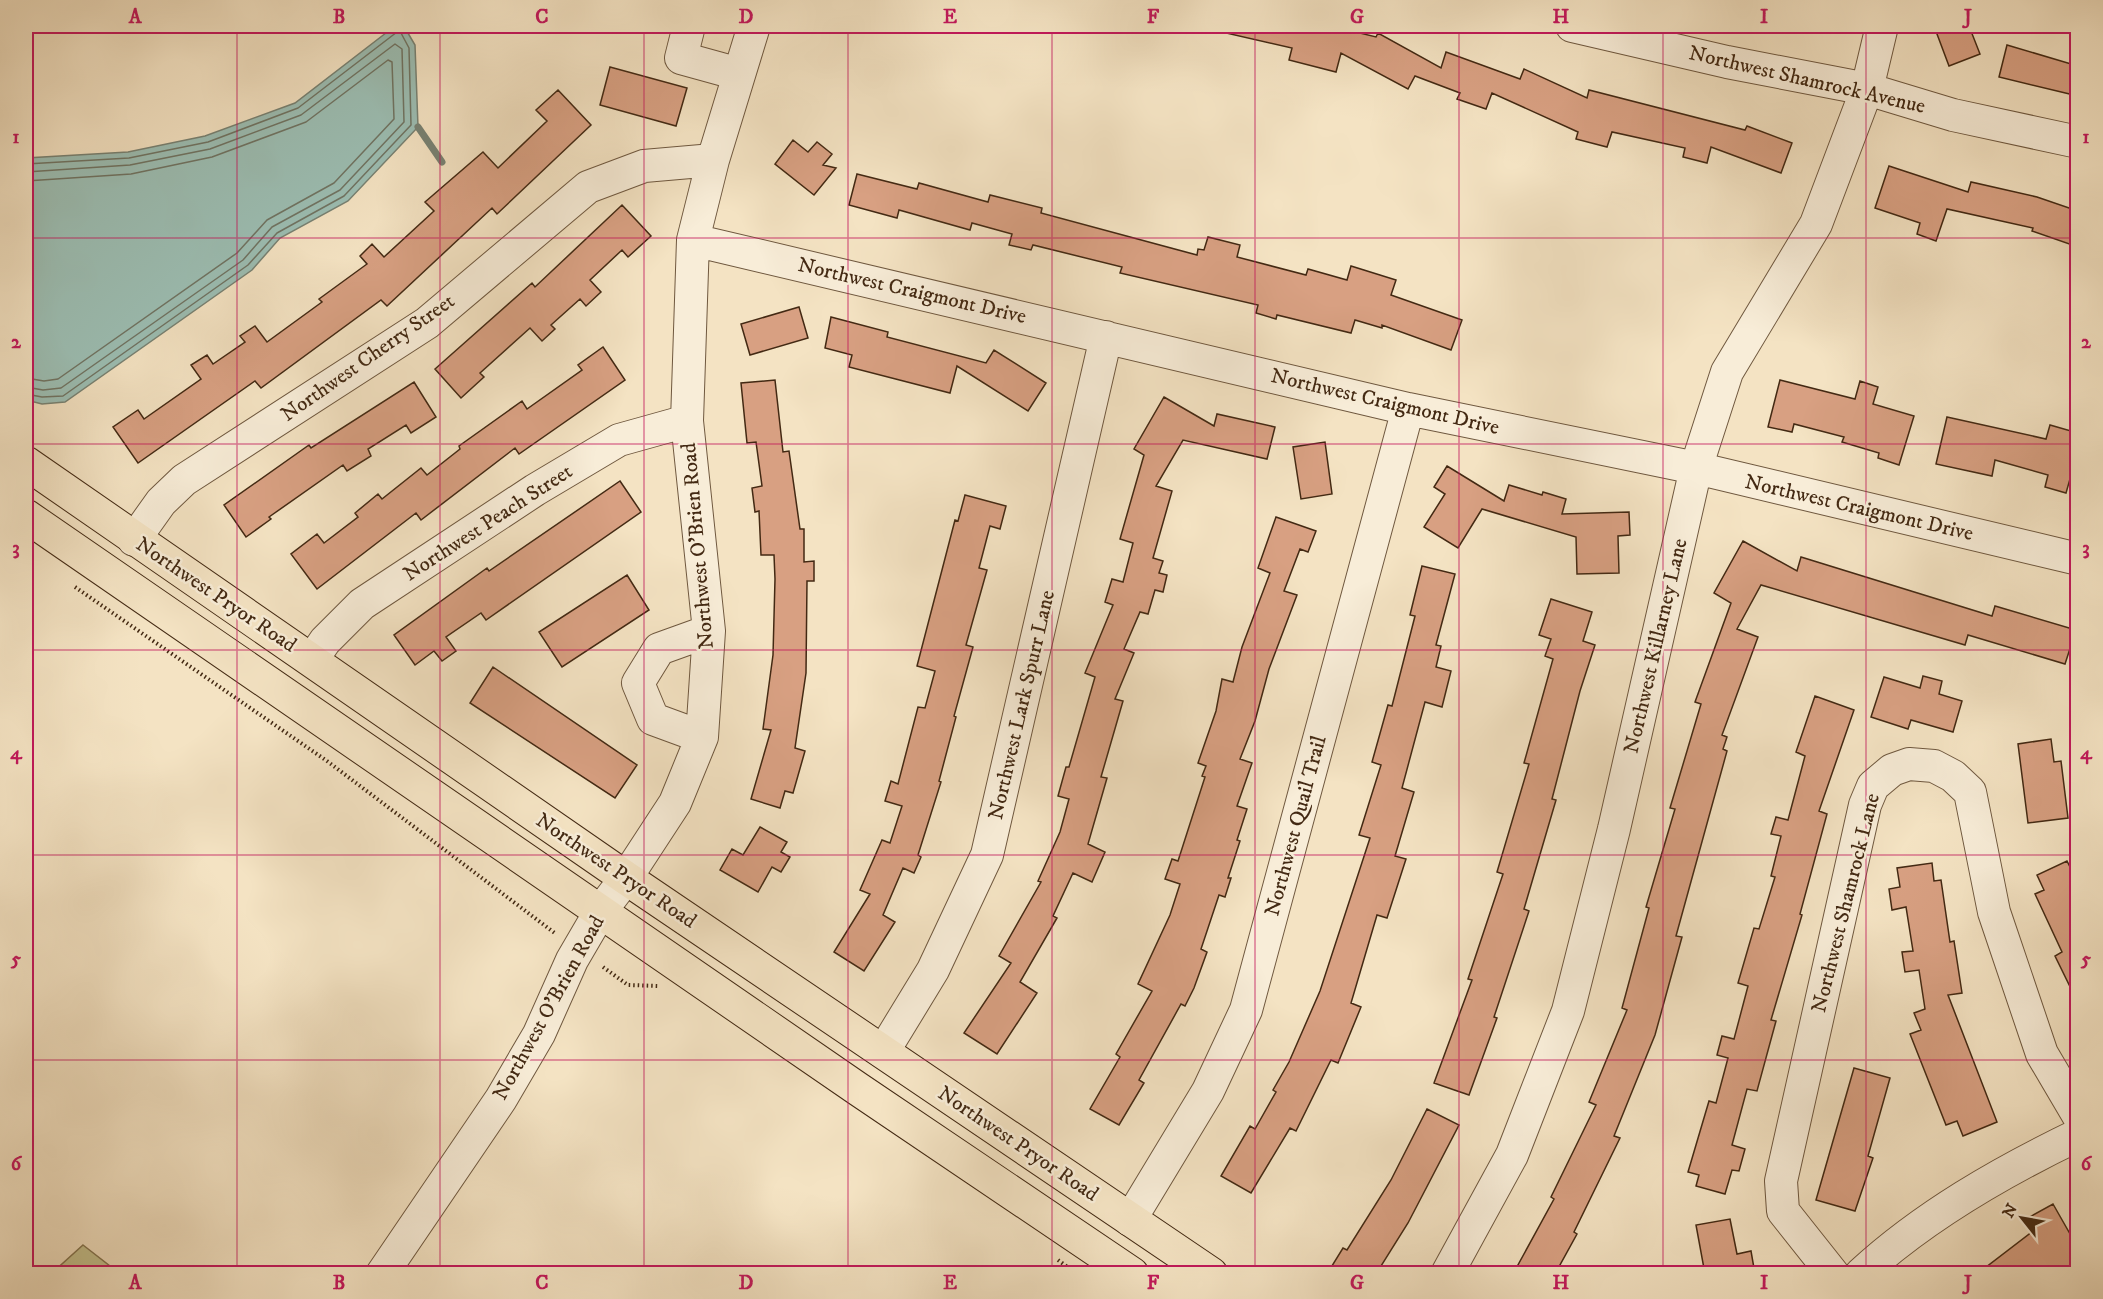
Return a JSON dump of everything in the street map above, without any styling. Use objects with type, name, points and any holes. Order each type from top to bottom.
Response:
[{"type":"main road","name":"Northwest Pryor Road","points":[[26,463],[134,540],[312,660],[626,878],[1211,1274]]},
{"type":"main road","name":"Northwest Pryor Road","points":[[26,516],[858,1089],[1132,1274]]},
{"type":"street","points":[[689,26],[681,58],[739,75]]},
{"type":"street","name":"Northwest O'Brien Road","points":[[382,1274],[501,1099],[539,1034],[572,960],[600,912],[626,878],[675,803],[702,737],[709,631],[687,421],[693,240],[713,160],[754,26]]},
{"type":"street","name":"Northwest Shamrock Avenue","points":[[1572,26],[1727,62],[1867,89],[1953,115],[2078,142]]},
{"type":"street","name":"Northwest Killarney Lane","points":[[1447,1274],[1512,1155],[1568,1011],[1614,829],[1696,468],[1727,372],[1816,224],[1867,89],[1882,26]]},
{"type":"street","name":"Northwest Cherry Street","points":[[134,540],[161,502],[184,480],[427,323],[588,187],[644,166],[713,160]]},
{"type":"street","name":"Northwest Craigmont Drive","points":[[693,240],[1408,409],[1696,468],[2078,559]]},
{"type":"street","name":"Northwest Lark Spurr Lane","points":[[883,1052],[933,970],[987,855],[1106,337]]},
{"type":"street","name":"Northwest Quail Trail","points":[[1130,1220],[1208,1091],[1246,1010],[1408,409]]},
{"type":"street","name":"Northwest Peach Street","points":[[312,660],[326,641],[362,604],[535,490],[619,440],[687,421]]},
{"type":"street","points":[[702,737],[653,719],[638,683],[659,649],[709,631]]},
{"type":"street","name":"Northwest Shamrock Lane","points":[[1833,1274],[1783,1211],[1781,1181],[1865,805],[1873,786],[1892,770],[1909,764],[1934,766],[1953,776],[1970,792],[1994,912],[2042,1054],[2078,1115]]},
{"type":"street","points":[[1861,1274],[1884,1252],[2011,1167],[2078,1135]]},
{"type":"path","points":[[74,586],[327,760],[556,934]]},
{"type":"shaded area","points":[[83,1245],[119,1273],[52,1273]]},
{"type":"water","points":[[395,26],[405,28],[415,45],[418,127],[348,201],[280,238],[252,270],[65,402],[42,404],[26,400],[26,158],[128,152],[205,136],[295,103]]},
{"type":"building","points":[[1227,26],[1331,26],[1376,37],[1378,33],[1441,68],[1446,52],[1520,79],[1524,69],[1587,98],[1589,90],[1745,130],[1747,126],[1792,143],[1781,173],[1711,147],[1707,163],[1683,157],[1685,148],[1612,132],[1607,147],[1576,139],[1578,132],[1492,93],[1486,109],[1457,99],[1460,93],[1415,76],[1408,89],[1341,53],[1336,72],[1289,60],[1292,48],[1226,33]]},
{"type":"building","points":[[1934,26],[1969,26],[1980,54],[1949,66]]},
{"type":"building","points":[[2007,45],[2078,66],[2078,96],[1999,77]]},
{"type":"building","points":[[610,67],[687,88],[676,126],[600,105]]},
{"type":"building","points":[[558,90],[591,125],[497,214],[492,208],[387,306],[381,300],[261,388],[255,381],[138,463],[113,427],[138,410],[144,419],[201,379],[191,365],[207,355],[213,364],[245,342],[240,336],[255,326],[267,342],[322,302],[319,299],[367,264],[360,256],[372,244],[384,257],[434,211],[425,202],[483,152],[498,168],[547,121],[536,110]]},
{"type":"building","points":[[793,140],[808,152],[817,142],[832,154],[823,165],[836,168],[814,195],[775,164]]},
{"type":"building","points":[[1889,166],[1968,192],[1971,182],[2037,197],[2078,211],[2078,247],[2032,231],[2033,228],[1947,209],[1936,241],[1917,234],[1920,223],[1875,208]]},
{"type":"building","points":[[857,174],[917,189],[919,183],[988,202],[990,195],[1042,208],[1041,213],[1197,255],[1198,249],[1204,250],[1208,237],[1240,245],[1237,257],[1306,275],[1308,269],[1347,280],[1351,266],[1396,280],[1391,295],[1462,320],[1451,350],[1382,325],[1382,328],[1355,320],[1351,333],[1277,315],[1276,319],[1256,313],[1258,305],[1120,273],[1122,267],[1033,245],[1031,250],[1009,245],[1012,234],[972,223],[970,230],[899,210],[897,218],[849,205]]},
{"type":"building","points":[[622,205],[651,236],[628,257],[622,250],[590,280],[601,292],[586,306],[580,299],[551,325],[555,329],[542,341],[530,328],[480,373],[484,377],[461,398],[435,369],[532,283],[535,287]]},
{"type":"building","points":[[799,307],[808,338],[750,355],[741,324]]},
{"type":"building","points":[[831,317],[888,332],[887,337],[986,363],[994,350],[1046,383],[1028,411],[957,366],[950,393],[849,367],[852,355],[825,348]]},
{"type":"building","points":[[603,347],[625,380],[519,454],[515,448],[421,520],[416,513],[317,589],[291,554],[317,534],[324,543],[358,517],[355,513],[378,494],[382,499],[421,468],[427,475],[460,449],[459,446],[522,401],[527,409],[582,370],[578,365]]},
{"type":"building","points":[[775,380],[783,452],[789,451],[800,529],[804,529],[804,562],[814,561],[814,581],[807,581],[806,673],[795,748],[805,751],[793,793],[785,791],[780,808],[751,799],[771,730],[763,729],[773,655],[775,579],[774,555],[761,555],[759,511],[755,512],[752,488],[762,486],[756,442],[747,443],[741,383]]},
{"type":"building","points":[[1780,380],[1855,399],[1860,381],[1878,387],[1873,404],[1914,416],[1899,465],[1878,458],[1879,453],[1842,442],[1844,437],[1794,424],[1792,432],[1768,427]]},
{"type":"building","points":[[414,382],[436,417],[411,433],[406,425],[368,449],[371,456],[347,471],[343,465],[269,517],[271,519],[246,537],[224,505],[309,445],[311,448]]},
{"type":"building","points":[[1164,397],[1214,426],[1217,414],[1275,427],[1267,459],[1183,440],[1156,486],[1172,491],[1153,558],[1163,561],[1159,573],[1167,575],[1163,592],[1155,590],[1148,614],[1140,612],[1124,649],[1134,653],[1115,699],[1123,701],[1101,777],[1107,778],[1088,844],[1105,852],[1092,882],[1073,873],[1053,916],[1057,918],[1020,982],[1037,993],[997,1054],[964,1033],[1011,963],[999,956],[1041,882],[1038,881],[1060,832],[1069,799],[1058,796],[1066,767],[1069,767],[1095,677],[1085,673],[1113,605],[1105,602],[1112,579],[1123,582],[1133,543],[1120,539],[1144,455],[1134,449]]},
{"type":"building","points":[[1947,417],[2046,439],[2050,425],[2078,433],[2078,451],[2066,493],[2045,487],[2048,475],[1995,460],[1992,476],[1936,464]]},
{"type":"building","points":[[1325,442],[1332,494],[1301,499],[1293,447]]},
{"type":"building","points":[[1447,466],[1504,501],[1509,485],[1542,495],[1543,492],[1566,499],[1562,514],[1629,512],[1630,535],[1618,536],[1619,573],[1577,574],[1576,537],[1482,509],[1458,548],[1424,527],[1445,494],[1434,487]]},
{"type":"building","points":[[620,481],[641,512],[486,620],[481,613],[446,637],[456,651],[442,661],[434,651],[415,665],[394,635],[487,568],[489,571]]},
{"type":"building","points":[[965,495],[1006,506],[1000,529],[990,526],[979,568],[987,570],[966,645],[973,647],[954,716],[956,717],[939,781],[941,782],[918,855],[921,857],[914,873],[903,868],[883,915],[895,922],[864,971],[834,952],[870,894],[860,890],[882,840],[890,843],[902,806],[885,801],[891,781],[898,784],[918,707],[925,708],[935,671],[917,666],[955,520],[958,521]]},
{"type":"building","points":[[1276,517],[1316,531],[1308,552],[1300,549],[1284,591],[1297,595],[1269,669],[1255,721],[1240,759],[1252,763],[1237,806],[1247,809],[1228,878],[1231,878],[1225,897],[1219,895],[1201,949],[1207,952],[1194,988],[1185,1006],[1181,1004],[1139,1080],[1144,1083],[1119,1125],[1090,1109],[1120,1057],[1116,1054],[1152,991],[1138,984],[1170,915],[1180,884],[1165,879],[1172,859],[1178,861],[1205,777],[1202,776],[1206,766],[1198,763],[1216,711],[1222,679],[1233,682],[1242,647],[1270,573],[1258,568]]},
{"type":"building","points":[[1743,541],[1797,571],[1801,557],[1992,616],[1995,606],[2076,630],[2065,664],[1968,635],[1965,645],[1761,585],[1737,629],[1758,637],[1722,735],[1727,737],[1723,749],[1727,751],[1676,936],[1682,937],[1655,1035],[1614,1136],[1620,1138],[1574,1232],[1577,1234],[1555,1274],[1513,1274],[1554,1199],[1551,1197],[1596,1105],[1589,1102],[1627,1010],[1622,1008],[1649,908],[1646,907],[1675,809],[1670,808],[1701,704],[1695,702],[1731,603],[1714,593]]},
{"type":"building","points":[[1422,566],[1455,574],[1436,645],[1441,646],[1436,667],[1451,671],[1442,707],[1425,702],[1402,788],[1414,792],[1395,856],[1406,859],[1387,918],[1377,915],[1351,1003],[1361,1007],[1338,1063],[1331,1060],[1296,1131],[1290,1128],[1251,1193],[1221,1176],[1250,1126],[1255,1129],[1276,1092],[1273,1090],[1289,1062],[1320,991],[1370,838],[1359,835],[1381,765],[1372,762],[1388,705],[1392,706],[1415,616],[1410,615]]},
{"type":"building","points":[[627,575],[649,610],[562,667],[539,632]]},
{"type":"building","points":[[1551,599],[1592,612],[1583,641],[1595,645],[1580,691],[1552,799],[1556,800],[1524,909],[1529,911],[1494,1017],[1497,1018],[1469,1095],[1434,1083],[1472,980],[1468,979],[1503,874],[1497,872],[1529,764],[1524,763],[1553,659],[1545,656],[1551,639],[1539,635]]},
{"type":"building","points":[[493,667],[637,765],[615,798],[470,703]]},
{"type":"building","points":[[1923,676],[1942,681],[1939,694],[1962,701],[1953,732],[1911,720],[1908,729],[1871,717],[1884,677],[1920,688]]},
{"type":"building","points":[[1815,696],[1854,710],[1819,811],[1827,814],[1800,914],[1802,915],[1771,1020],[1776,1021],[1757,1091],[1747,1089],[1732,1145],[1745,1149],[1739,1171],[1732,1170],[1725,1194],[1696,1186],[1699,1175],[1688,1172],[1709,1101],[1716,1103],[1728,1058],[1717,1055],[1722,1036],[1734,1039],[1748,986],[1738,983],[1754,928],[1759,929],[1775,877],[1771,876],[1781,836],[1771,834],[1776,817],[1788,820],[1805,756],[1796,752]]},
{"type":"building","points":[[2051,739],[2054,762],[2061,761],[2068,818],[2028,823],[2018,744]]},
{"type":"building","points":[[760,827],[787,842],[781,852],[790,857],[781,872],[772,867],[758,892],[720,870],[732,849],[743,855]]},
{"type":"building","points":[[2067,861],[2078,883],[2078,1003],[2055,956],[2062,952],[2035,894],[2044,890],[2037,875]]},
{"type":"building","points":[[1932,863],[1934,881],[1941,880],[1950,942],[1954,941],[1962,993],[1948,995],[1997,1122],[1963,1136],[1957,1121],[1946,1125],[1910,1034],[1921,1030],[1914,1013],[1925,1009],[1919,970],[1905,972],[1902,952],[1913,951],[1906,907],[1892,910],[1889,889],[1900,887],[1897,868]]},
{"type":"building","points":[[1854,1068],[1890,1078],[1868,1156],[1873,1158],[1855,1211],[1816,1200]]},
{"type":"building","points":[[1427,1109],[1459,1125],[1408,1223],[1376,1274],[1327,1274],[1343,1248],[1347,1250],[1391,1180]]},
{"type":"building","points":[[2053,1204],[2078,1248],[2078,1274],[1977,1274],[2033,1231],[2026,1219]]},
{"type":"building","points":[[1730,1219],[1737,1254],[1751,1251],[1755,1274],[1705,1274],[1696,1225]]},
{"type":"waterway","points":[[418,127],[442,162]]}]
